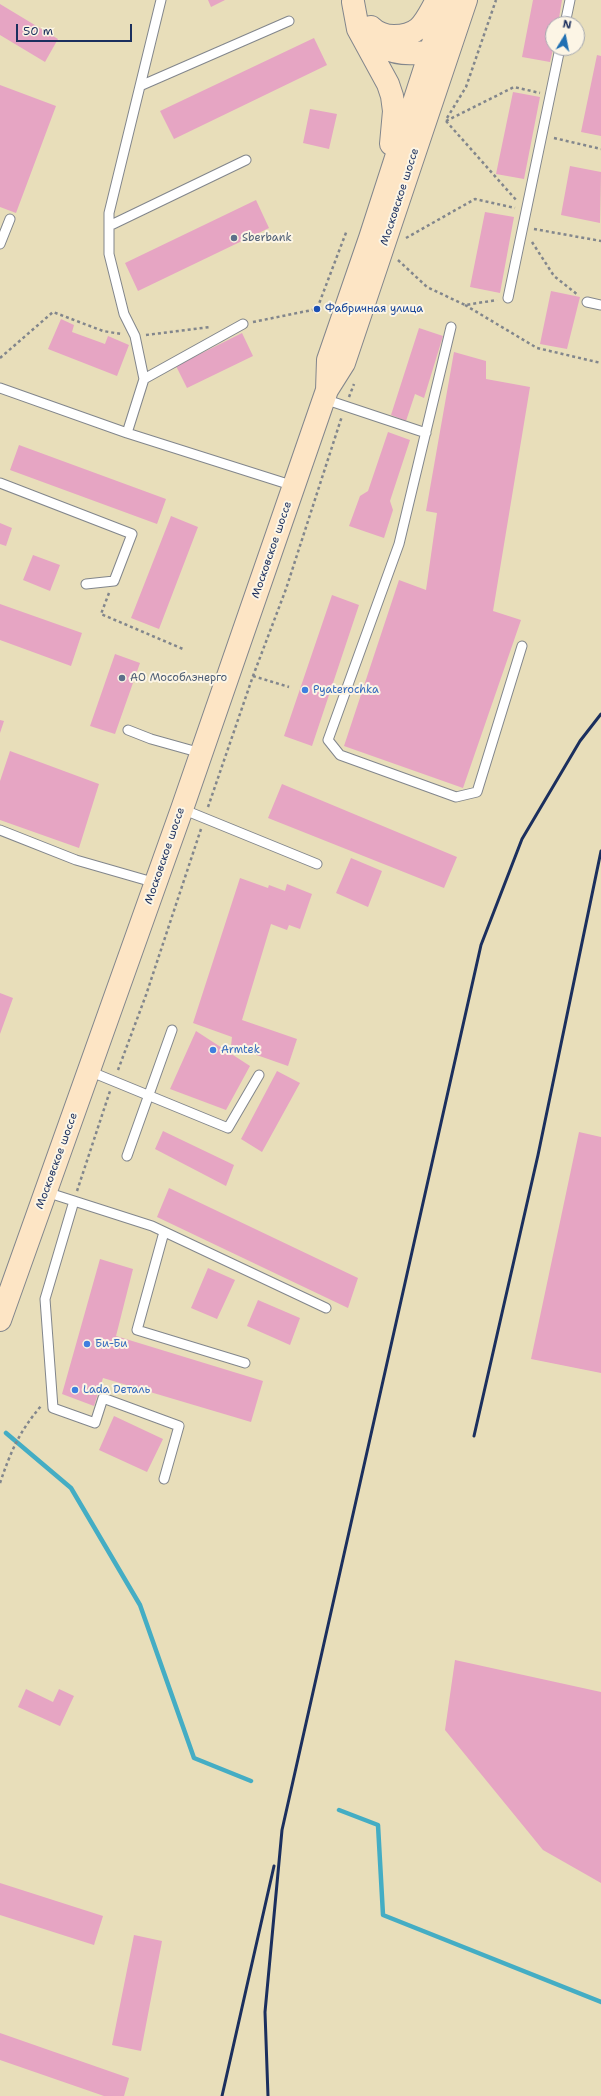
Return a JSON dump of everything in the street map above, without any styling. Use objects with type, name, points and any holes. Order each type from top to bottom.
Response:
[{"type":"main road","points":[[354,1],[364,21],[376,32],[386,36],[400,36],[411,35],[421,26],[437,0]]},
{"type":"main road","name":"Московское шоссе","points":[[0,1320],[4,1297],[46,1192],[182,809],[294,486],[328,396],[344,363],[440,48],[447,0]]},
{"type":"main road","name":"Московское шоссе","points":[[328,396],[328,360],[387,186],[440,48],[466,0]]},
{"type":"main road","points":[[354,1],[364,31],[382,48],[409,54],[440,48]]},
{"type":"main road","points":[[354,1],[358,29],[388,84],[392,96],[394,111],[387,186]]},
{"type":"lane","points":[[127,433],[144,379],[135,336],[124,314],[109,254],[109,213],[161,0]]},
{"type":"lane","points":[[567,16],[570,0]]},
{"type":"lane","points":[[140,86],[289,21]]},
{"type":"lane","points":[[508,298],[558,56]]},
{"type":"lane","points":[[109,226],[246,160]]},
{"type":"lane","points":[[0,244],[10,219]]},
{"type":"lane","points":[[587,302],[601,304]]},
{"type":"lane","points":[[144,379],[243,324]]},
{"type":"lane","points":[[451,327],[399,544],[328,740],[340,755],[456,797],[477,792],[522,646]]},
{"type":"lane","points":[[0,388],[127,433],[294,486]]},
{"type":"lane","points":[[328,396],[426,433]]},
{"type":"lane","points":[[0,483],[132,534],[114,581],[86,584]]},
{"type":"lane","points":[[128,730],[151,739],[201,753]]},
{"type":"lane","points":[[182,809],[317,864]]},
{"type":"lane","points":[[0,830],[76,860],[156,883]]},
{"type":"lane","points":[[127,1156],[172,1030]]},
{"type":"lane","points":[[89,1071],[228,1128],[260,1075]]},
{"type":"lane","points":[[46,1192],[152,1226],[326,1308]]},
{"type":"lane","points":[[74,1201],[45,1299],[53,1408],[95,1423],[103,1398],[179,1426],[164,1479]]},
{"type":"lane","points":[[164,1232],[137,1330],[245,1363]]},
{"type":"path","points":[[446,120],[466,87],[496,0]]},
{"type":"path","points":[[446,120],[514,87],[550,95]]},
{"type":"path","points":[[446,120],[525,211]]},
{"type":"path","points":[[542,135],[601,149]]},
{"type":"path","points":[[406,237],[475,199],[525,211]]},
{"type":"path","points":[[522,227],[601,241]]},
{"type":"path","points":[[522,227],[554,276],[587,302]]},
{"type":"path","points":[[243,324],[317,309],[347,230]]},
{"type":"path","points":[[398,260],[427,287],[465,305],[537,348],[601,363]]},
{"type":"path","points":[[465,305],[508,298]]},
{"type":"path","points":[[0,358],[53,312],[103,331],[135,336],[212,327]]},
{"type":"path","points":[[74,1201],[114,1081],[146,995],[253,676],[286,589],[326,464]]},
{"type":"path","points":[[114,581],[101,614],[183,649]]},
{"type":"path","points":[[253,676],[289,687]]},
{"type":"path","points":[[0,1483],[10,1451],[24,1426],[41,1406],[51,1384]]},
{"type":"building","points":[[208,0],[225,0],[211,7]]},
{"type":"building","points":[[533,0],[562,0],[559,16],[545,16],[545,56],[551,56],[550,62],[522,57]]},
{"type":"building","points":[[0,4],[58,39],[45,62],[0,35]]},
{"type":"building","points":[[314,38],[327,65],[174,139],[160,111]]},
{"type":"building","points":[[597,55],[601,56],[601,136],[581,132]]},
{"type":"building","points":[[0,85],[56,106],[16,213],[0,207]]},
{"type":"building","points":[[513,92],[540,97],[524,179],[496,174]]},
{"type":"building","points":[[310,109],[337,114],[329,149],[303,143]]},
{"type":"building","points":[[570,166],[601,172],[600,223],[561,215]]},
{"type":"building","points":[[256,200],[269,228],[138,291],[125,263]]},
{"type":"building","points":[[485,212],[514,217],[500,293],[470,287]]},
{"type":"building","points":[[551,291],[580,297],[567,349],[540,344]]},
{"type":"building","points":[[61,319],[74,325],[72,332],[105,344],[108,336],[129,345],[117,376],[48,349]]},
{"type":"building","points":[[419,328],[443,336],[424,398],[415,394],[406,421],[391,415]]},
{"type":"building","points":[[242,333],[253,356],[187,388],[176,366]]},
{"type":"building","points":[[454,352],[486,361],[486,379],[530,387],[493,611],[521,620],[463,788],[344,746],[399,580],[426,590],[437,513],[426,511]]},
{"type":"building","points":[[388,432],[410,440],[390,501],[393,510],[384,538],[349,526],[360,496],[368,491]]},
{"type":"building","points":[[19,445],[166,499],[157,524],[10,470]]},
{"type":"building","points":[[171,516],[198,527],[159,629],[131,618]]},
{"type":"building","points":[[0,523],[12,528],[6,546],[0,544]]},
{"type":"building","points":[[33,555],[60,565],[50,591],[23,580]]},
{"type":"building","points":[[332,595],[359,605],[312,746],[284,736]]},
{"type":"building","points":[[0,604],[82,633],[71,666],[0,640]]},
{"type":"building","points":[[115,654],[140,663],[115,734],[90,726]]},
{"type":"building","points":[[0,720],[4,721],[0,733]]},
{"type":"building","points":[[10,751],[99,784],[79,848],[0,820],[0,781]]},
{"type":"building","points":[[282,784],[457,857],[444,888],[268,818]]},
{"type":"building","points":[[351,858],[382,871],[368,907],[336,893]]},
{"type":"building","points":[[240,878],[268,888],[269,885],[285,891],[287,884],[312,894],[300,929],[289,925],[287,930],[271,924],[242,1020],[297,1039],[288,1066],[231,1046],[232,1037],[193,1023]]},
{"type":"building","points":[[0,993],[13,998],[0,1034]]},
{"type":"building","points":[[196,1031],[250,1066],[226,1110],[170,1089]]},
{"type":"building","points":[[277,1071],[300,1083],[262,1152],[241,1139]]},
{"type":"building","points":[[163,1131],[234,1165],[226,1186],[155,1149]]},
{"type":"building","points":[[579,1132],[601,1137],[601,1373],[531,1359]]},
{"type":"building","points":[[169,1188],[358,1278],[348,1308],[157,1217]]},
{"type":"building","points":[[100,1259],[133,1269],[116,1336],[263,1381],[251,1422],[103,1378],[94,1406],[62,1394]]},
{"type":"building","points":[[208,1268],[235,1280],[217,1319],[191,1308]]},
{"type":"building","points":[[258,1300],[300,1318],[290,1345],[247,1326]]},
{"type":"building","points":[[114,1416],[163,1439],[147,1472],[99,1450]]},
{"type":"building","points":[[455,1660],[601,1692],[601,1883],[543,1850],[445,1730]]},
{"type":"building","points":[[26,1689],[53,1702],[59,1689],[74,1696],[60,1726],[18,1707]]},
{"type":"building","points":[[0,1883],[103,1916],[94,1945],[0,1915]]},
{"type":"building","points":[[134,1935],[162,1941],[141,2051],[112,2045]]},
{"type":"building","points":[[0,2033],[129,2078],[124,2096],[104,2096],[0,2060]]},
{"type":"waterway","points":[[6,1433],[71,1488],[140,1605],[194,1758],[251,1781]]},
{"type":"waterway","points":[[339,1810],[378,1825],[383,1915],[601,2002]]},
{"type":"railway","points":[[268,2096],[265,2012],[282,1830],[481,945],[522,839],[580,741],[601,714]]},
{"type":"railway","points":[[474,1436],[538,1155],[601,851]]},
{"type":"railway","points":[[222,2096],[274,1866]]},
{"type":"place","name":"Sberbank","points":[[234,238]]},
{"type":"place","name":"Фабричная улица","points":[[317,309]]},
{"type":"place","name":"АО Мособлэнерго","points":[[122,678]]},
{"type":"place","name":"Pyaterochka","points":[[305,690]]},
{"type":"place","name":"Armtek","points":[[213,1050]]},
{"type":"place","name":"Би-Би","points":[[87,1344]]},
{"type":"place","name":"Lada Dеталь","points":[[75,1390]]}]
